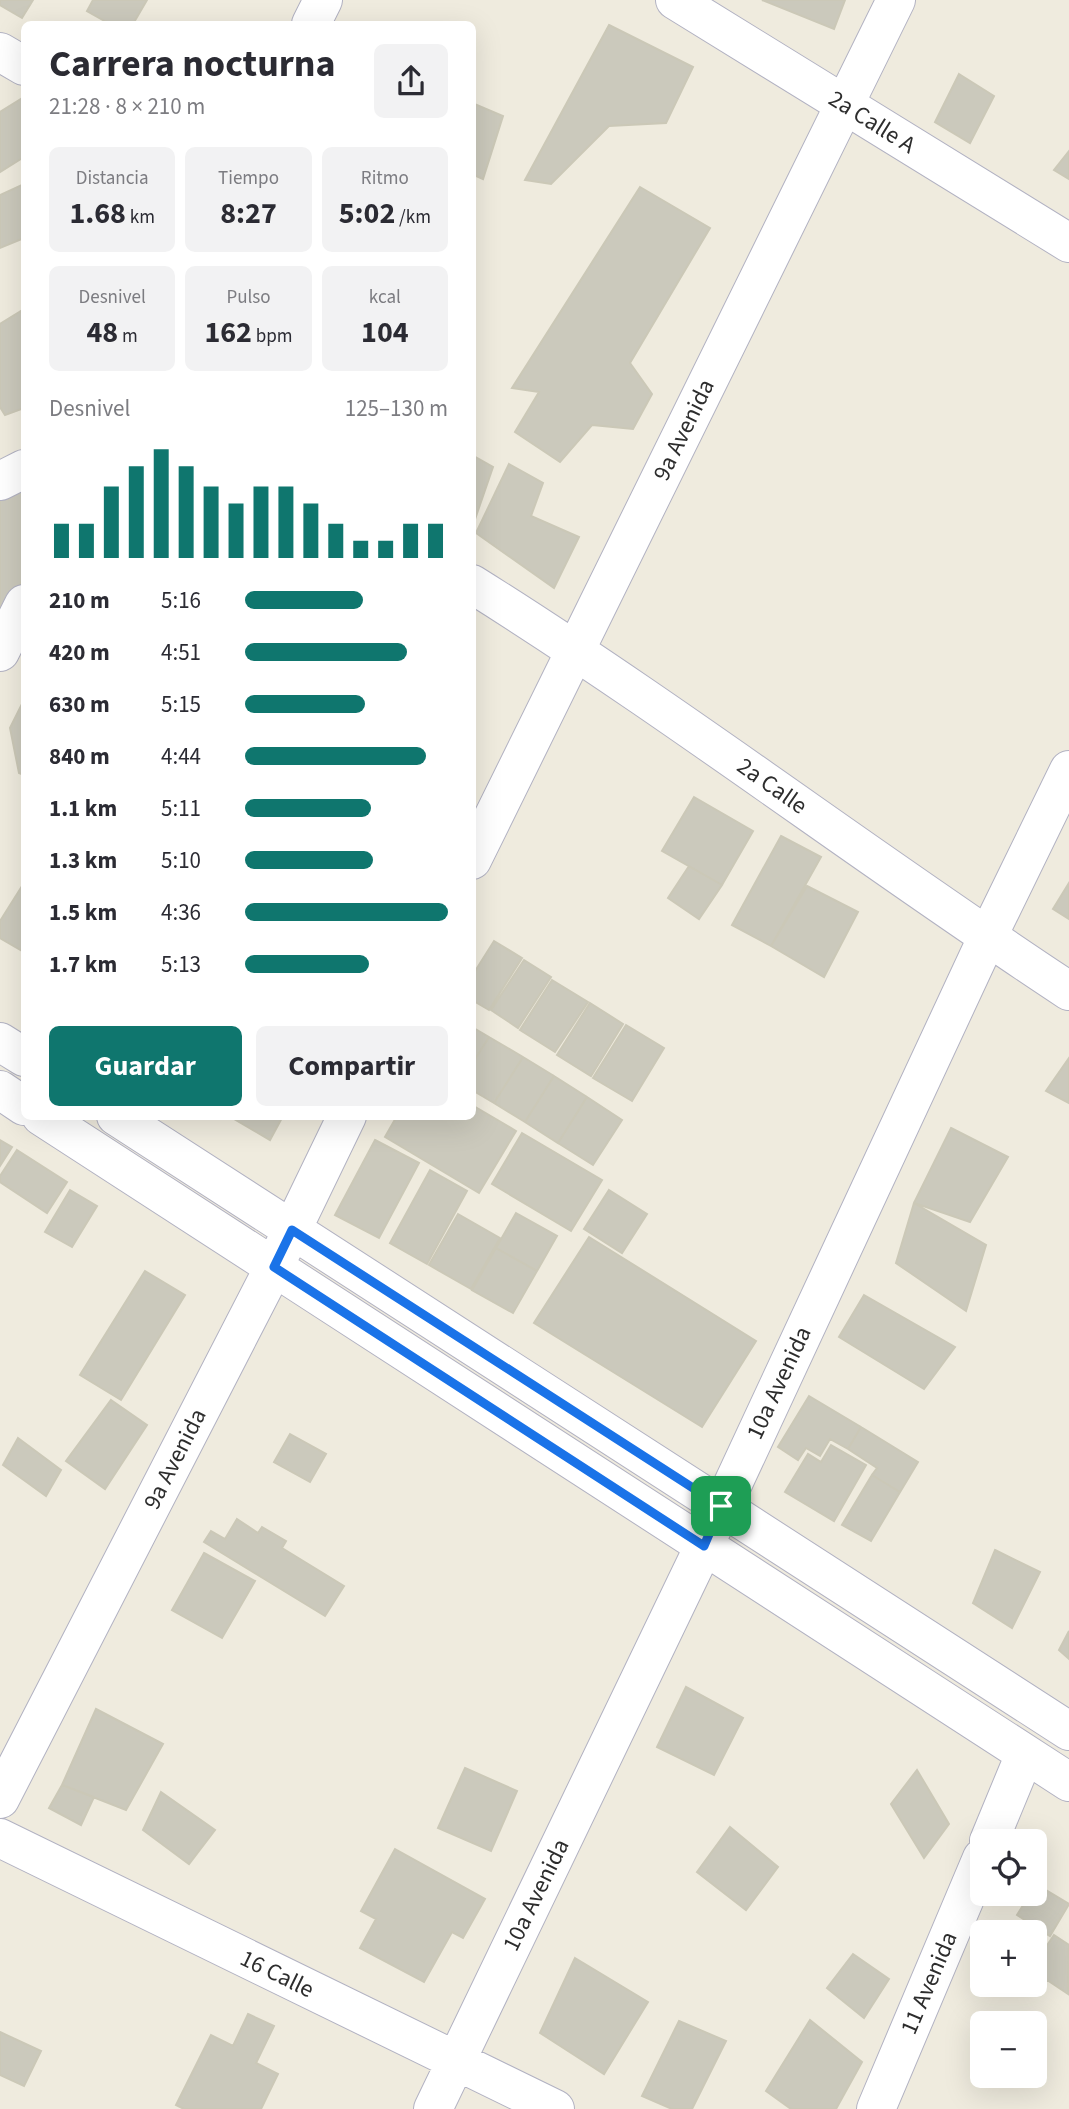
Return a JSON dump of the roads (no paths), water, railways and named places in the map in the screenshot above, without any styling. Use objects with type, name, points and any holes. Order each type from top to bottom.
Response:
[{"type":"street","points":[[312,21],[323,0]]},
{"type":"street","name":"2a Calle A","points":[[675,0],[1069,243]]},
{"type":"street","name":"9a Avenida","points":[[476,852],[896,0]]},
{"type":"street","points":[[0,52],[21,64]]},
{"type":"street","points":[[0,481],[21,470]]},
{"type":"street","name":"2a Calle","points":[[476,586],[576,649],[987,937],[1069,991]]},
{"type":"street","points":[[0,652],[21,610]]},
{"type":"street","name":"10a Avenida","points":[[433,2109],[704,1546],[987,937],[1069,770]]},
{"type":"street","points":[[0,1042],[21,1056]]},
{"type":"street","points":[[0,1090],[21,1104]]},
{"type":"street","points":[[47,1120],[1069,1782]]},
{"type":"street","points":[[122,1120],[1069,1731]]},
{"type":"street","name":"9a Avenida","points":[[0,1799],[274,1267],[345,1120]]},
{"type":"street","points":[[994,1829],[1026,1754]]},
{"type":"street","name":"16 Calle","points":[[0,1838],[555,2109]]},
{"type":"street","name":"11 Avenida","points":[[876,2109],[970,1886]]}]
